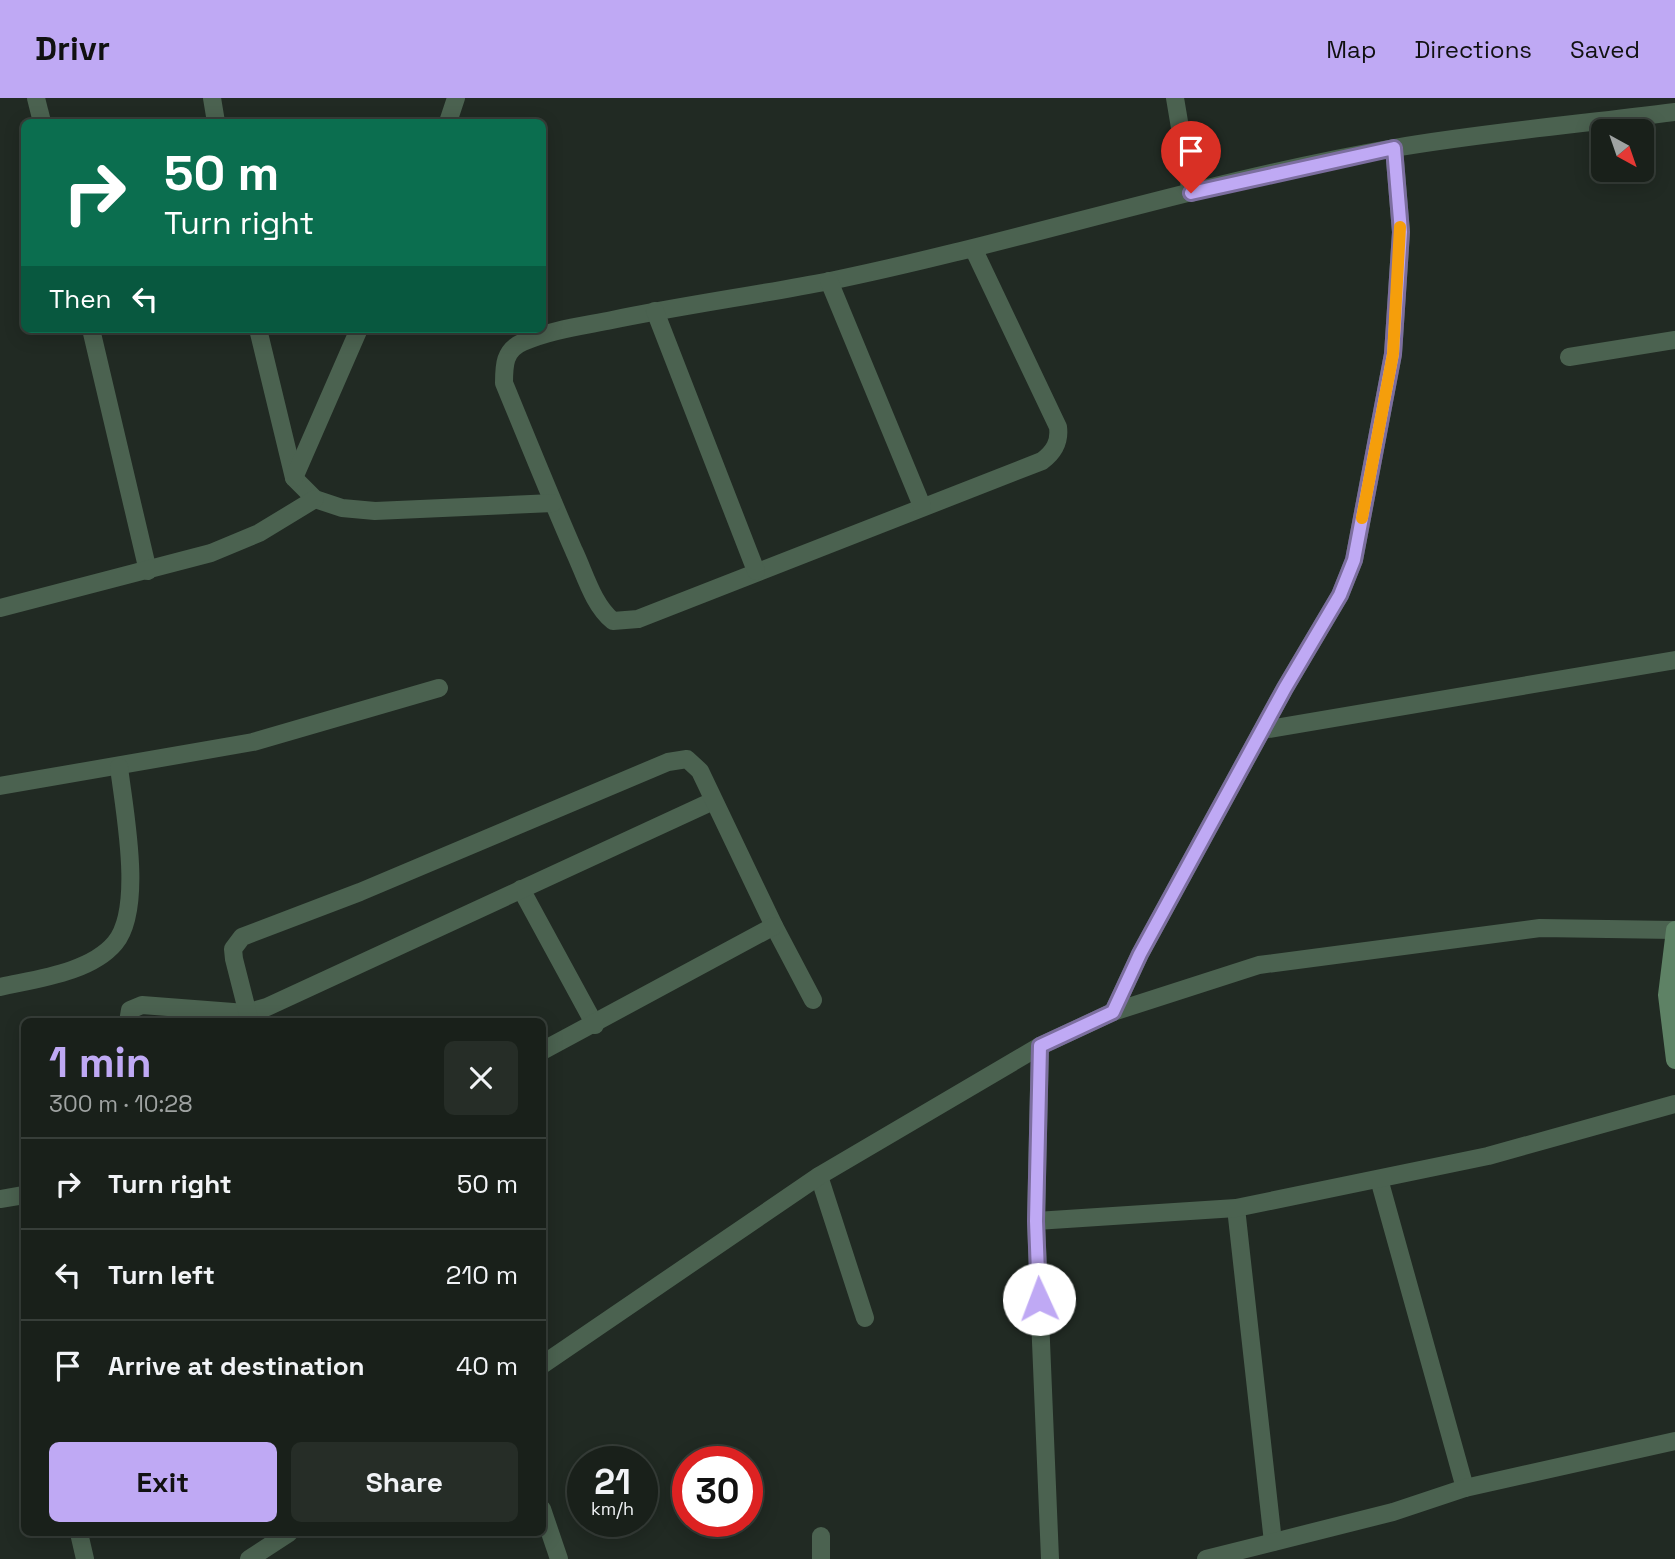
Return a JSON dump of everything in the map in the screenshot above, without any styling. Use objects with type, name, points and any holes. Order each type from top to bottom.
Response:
[{"type":"main road","points":[[1675,930],[1667,995],[1675,1060]]},
{"type":"street","points":[[36,98],[41,119]]},
{"type":"street","points":[[212,98],[216,119]]},
{"type":"street","points":[[449,119],[456,98]]},
{"type":"street","points":[[1175,98],[1191,193]]},
{"type":"street","points":[[973,248],[1058,427],[1056,447],[1042,461],[638,619],[613,621],[596,599],[503,383],[504,363],[508,354],[524,341],[555,331],[655,311],[829,281],[1191,193],[1394,148],[1675,112]]},
{"type":"street","points":[[1113,1012],[1140,954],[1340,595],[1354,560],[1393,354],[1401,232],[1394,148]]},
{"type":"street","points":[[829,281],[922,506]]},
{"type":"street","points":[[655,311],[756,572]]},
{"type":"street","points":[[92,333],[148,571]]},
{"type":"street","points":[[259,333],[294,478],[315,499],[342,508],[375,510],[553,503]]},
{"type":"street","points":[[294,478],[357,333]]},
{"type":"street","points":[[1569,357],[1675,340]]},
{"type":"street","points":[[0,608],[148,571],[239,543],[315,499]]},
{"type":"street","points":[[1263,730],[1675,660]]},
{"type":"street","points":[[0,786],[253,742],[439,688]]},
{"type":"street","points":[[248,1017],[233,949],[250,932],[360,892],[668,762],[687,759],[693,762],[813,1000]]},
{"type":"street","points":[[0,987],[65,973],[100,955],[116,943],[130,900],[132,876],[119,767]]},
{"type":"street","points":[[129,1018],[130,1010],[142,1005],[248,1017],[713,801]]},
{"type":"street","points":[[522,889],[595,1025]]},
{"type":"street","points":[[546,1049],[595,1025],[774,926]]},
{"type":"street","points":[[546,1363],[819,1176],[1040,1046],[1113,1012],[1259,965],[1540,929],[1675,930]]},
{"type":"street","points":[[1040,1046],[1036,1221],[1050,1559]]},
{"type":"street","points":[[1036,1221],[1236,1208],[1488,1156],[1675,1104]]},
{"type":"street","points":[[819,1176],[865,1318]]},
{"type":"street","points":[[1379,1179],[1465,1488]]},
{"type":"street","points":[[0,1199],[21,1196]]},
{"type":"street","points":[[1236,1208],[1273,1542]]},
{"type":"street","points":[[1206,1559],[1393,1512],[1465,1488],[1675,1441]]},
{"type":"street","points":[[546,1521],[559,1559]]},
{"type":"street","points":[[80,1536],[85,1559]]},
{"type":"street","points":[[257,1557],[285,1536]]},
{"type":"street","points":[[821,1536],[821,1559]]},
{"type":"slow traffic","points":[[1362,518],[1393,354],[1399,290],[1400,227]]},
{"type":"route","points":[[1039,1299],[1036,1221],[1040,1046],[1113,1012],[1140,954],[1285,688],[1340,595],[1354,560],[1393,354],[1401,232],[1394,148],[1191,193]]}]
